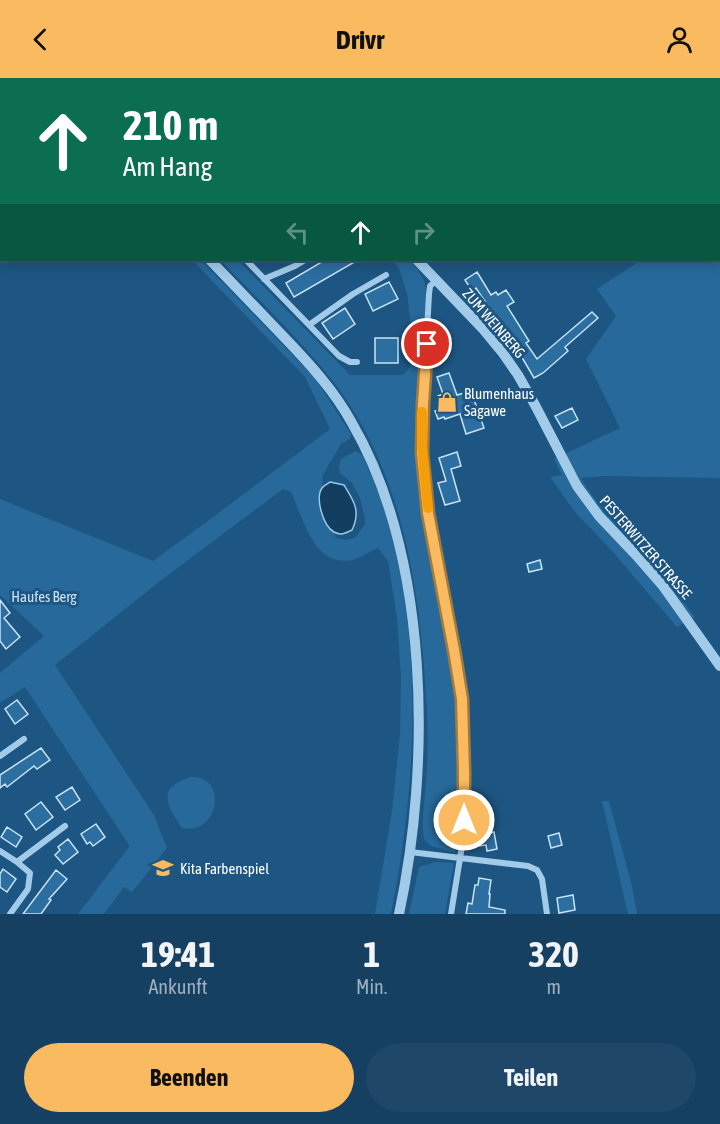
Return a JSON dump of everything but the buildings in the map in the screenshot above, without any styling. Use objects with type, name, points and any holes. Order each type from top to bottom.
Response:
[{"type":"street","points":[[211,261],[318,373],[352,422],[376,471],[395,527],[409,592],[419,718],[410,852],[399,914]]},
{"type":"street","points":[[247,261],[339,356],[350,363],[357,362]]},
{"type":"street","points":[[264,279],[303,261]]},
{"type":"street","name":"ZUM WEINBERG","points":[[418,261],[502,352],[535,405],[571,476]]},
{"type":"street","points":[[309,325],[353,294],[386,275]]},
{"type":"street","points":[[436,280],[430,286],[429,294],[422,446],[428,513],[462,699],[464,820],[451,914]]},
{"type":"street","name":"PESTERWITZER STRASSE","points":[[571,476],[599,516],[663,586],[720,666]]},
{"type":"street","points":[[0,756],[24,739]]},
{"type":"street","points":[[16,861],[65,826]]},
{"type":"street","points":[[0,851],[30,873],[28,889],[10,914]]},
{"type":"street","points":[[410,852],[528,866],[537,870],[542,879],[546,914]]},
{"type":"green space","name":"Haufes Berg","points":[[193,261],[202,261],[315,378],[351,434],[350,439],[341,444],[323,475],[318,499],[336,538],[347,540],[356,537],[365,524],[360,498],[352,483],[340,473],[339,466],[341,459],[356,451],[362,455],[386,515],[398,564],[406,613],[411,663],[412,714],[407,815],[391,914],[375,914],[392,811],[400,735],[401,678],[397,618],[388,561],[378,548],[352,560],[339,560],[328,556],[312,539],[291,492],[283,489],[164,578],[55,665],[154,815],[167,848],[132,892],[124,887],[104,914],[78,914],[129,845],[25,687],[0,703],[0,673],[44,636],[0,595],[0,499],[153,561],[330,429],[305,377]]},
{"type":"green space","points":[[221,261],[239,261],[350,375],[403,375],[410,367],[411,327],[407,293],[399,269],[394,261],[410,261],[425,283],[427,302],[419,406],[419,449],[426,513],[457,699],[459,826],[455,853],[431,846],[424,839],[428,729],[424,668],[414,580],[393,495],[377,455],[357,416],[332,380],[292,333]]},
{"type":"green space","points":[[639,261],[720,261],[720,478],[604,476],[581,478],[615,522],[659,569],[695,617],[677,627],[613,552],[575,512],[550,477],[562,475],[554,459],[620,428],[586,359],[616,316],[597,289]]},
{"type":"green space","points":[[191,777],[203,779],[211,785],[215,804],[205,823],[195,828],[182,828],[167,798],[173,786]]},
{"type":"green space","points":[[602,801],[609,801],[632,886],[637,914],[628,914]]},
{"type":"green space","points":[[435,862],[454,863],[445,914],[409,914],[419,867]]},
{"type":"shaded area","points":[[330,482],[344,485],[355,506],[356,517],[352,530],[343,534],[330,529],[321,512],[320,493],[323,487]]},
{"type":"slow traffic","points":[[422,412],[422,446],[428,508]]},
{"type":"place","name":"Blumenhaus Sagawe","points":[[447,402]]},
{"type":"place","name":"Kita Farbenspiel","points":[[163,868]]},
{"type":"route","points":[[427,344],[422,453],[428,513],[462,699],[464,820]]}]
